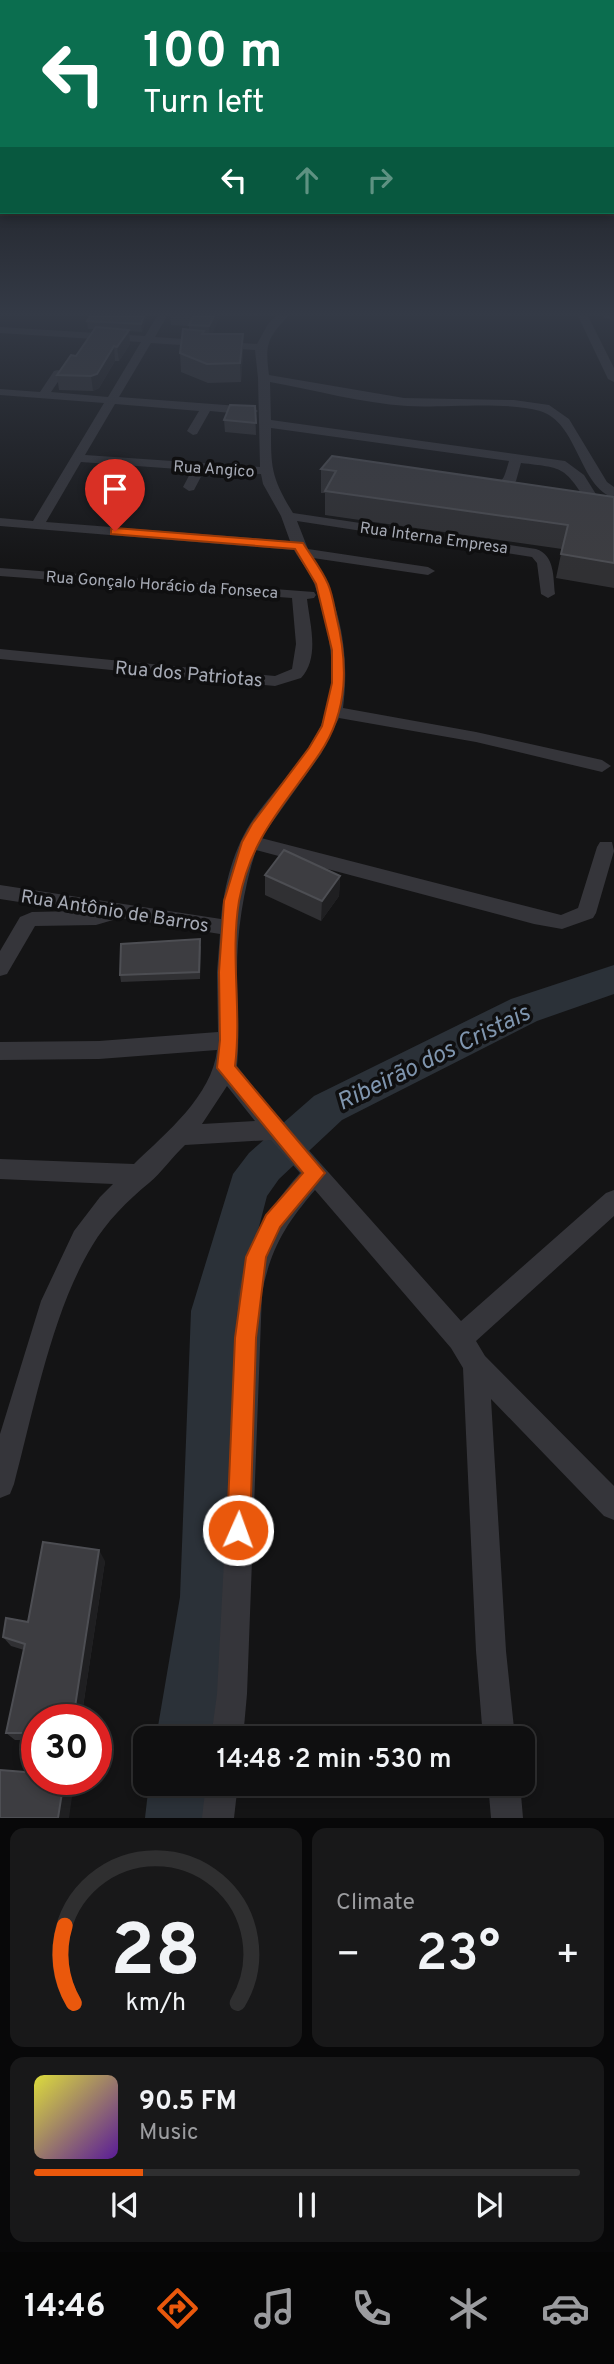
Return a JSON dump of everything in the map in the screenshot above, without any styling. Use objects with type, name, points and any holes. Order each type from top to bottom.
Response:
[{"type":"street","points":[[37,525],[111,401],[206,408],[565,465],[579,478],[593,499]]},
{"type":"street","points":[[0,1484],[30,1373],[54,1301],[83,1239],[108,1205],[142,1175],[180,1135],[204,1105],[226,1068],[232,901],[250,842],[259,824],[315,750],[334,712],[338,683],[338,650],[322,584],[301,549],[288,516],[270,484],[263,401]]},
{"type":"street","points":[[397,401],[514,404],[545,408],[565,422],[602,484],[614,494]]},
{"type":"street","points":[[193,430],[206,408]]},
{"type":"street","points":[[477,488],[504,487],[510,481],[516,457]]},
{"type":"street","name":"Rua Angico","points":[[76,458],[267,471]]},
{"type":"street","points":[[189,487],[200,467]]},
{"type":"street","name":"Rua Interna Empresa","points":[[288,516],[536,553],[544,562],[548,594]]},
{"type":"street","points":[[0,522],[301,549],[428,571]]},
{"type":"street","name":"Rua Gonçalo Horácio da Fonseca","points":[[0,572],[324,596]]},
{"type":"street","name":"Rua dos Patriotas","points":[[0,654],[275,681],[289,679],[300,671],[304,660],[299,595]]},
{"type":"street","points":[[334,712],[476,737],[602,766]]},
{"type":"street","points":[[250,842],[534,917],[562,922],[586,913],[606,847]]},
{"type":"street","name":"Rua Antônio de Barros","points":[[0,892],[231,928]]},
{"type":"street","points":[[0,968],[27,922],[32,919],[96,918],[121,911]]},
{"type":"street","points":[[0,1051],[99,1049],[229,1040]]},
{"type":"street","points":[[226,1068],[278,1132],[460,1339],[476,1365],[614,1506]]},
{"type":"street","points":[[180,1135],[278,1132]]},
{"type":"street","points":[[228,1726],[250,1293],[256,1257],[273,1221],[309,1167]]},
{"type":"street","points":[[0,1169],[142,1175]]},
{"type":"street","points":[[460,1339],[614,1201]]},
{"type":"street","points":[[476,1365],[491,1651],[498,1726]]},
{"type":"street","points":[[218,1818],[221,1796]]},
{"type":"street","points":[[505,1796],[507,1818]]},
{"type":"building","points":[[230,405],[255,406],[256,423],[224,420]]},
{"type":"building","points":[[332,456],[614,497],[614,563],[561,554],[568,525],[325,491],[336,471],[321,469]]},
{"type":"building","points":[[284,850],[340,876],[322,901],[265,875]]},
{"type":"building","points":[[200,939],[199,972],[120,975],[121,944]]},
{"type":"building","points":[[43,1542],[99,1550],[75,1704],[21,1704],[21,1733],[6,1733],[25,1644],[3,1637],[6,1618],[28,1622]]},
{"type":"building","points":[[0,1770],[21,1772],[21,1795],[62,1795],[58,1818],[0,1818]]},
{"type":"waterway","name":"Ribeirão dos Cristais","points":[[187,1726],[207,1597],[214,1311],[248,1188],[264,1166],[328,1108],[524,1010],[614,979]]},
{"type":"waterway","name":"Ribeirão dos Cristais","points":[[175,1818],[177,1796]]},
{"type":"route","points":[[115,531],[299,546],[322,584],[338,650],[338,683],[329,726],[315,750],[259,824],[250,842],[232,901],[226,1068],[256,1107],[315,1173],[273,1221],[256,1257],[246,1338],[238,1530]]}]
